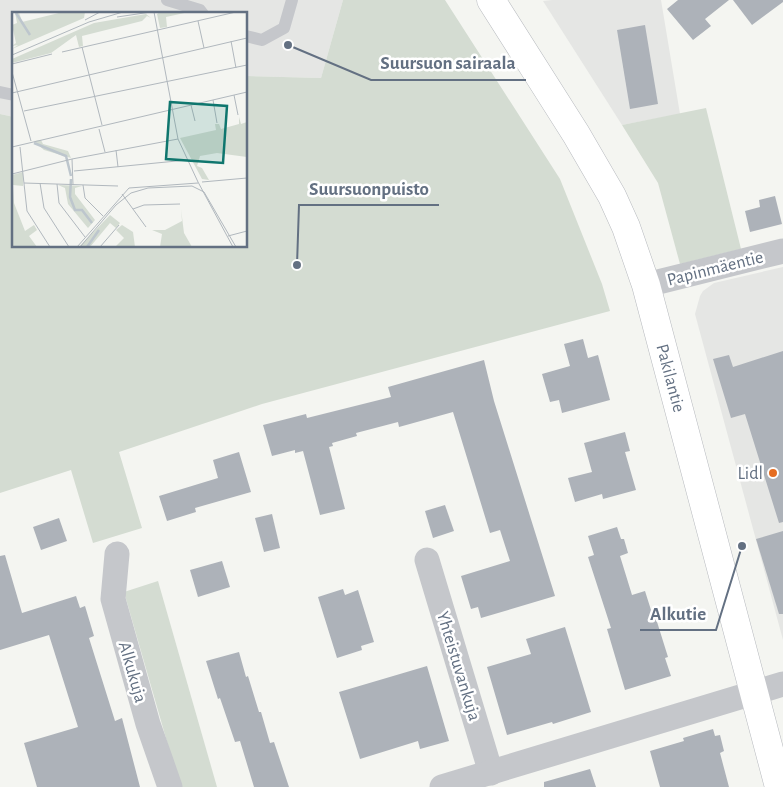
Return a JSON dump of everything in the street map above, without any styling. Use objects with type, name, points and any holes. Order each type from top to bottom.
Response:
[{"type":"main road","name":"Pakilantie","points":[[499,3],[612,196],[626,227],[646,285],[779,787]]},
{"type":"street","name":"Papinmäentie","points":[[646,285],[783,251]]},
{"type":"street","name":"Alkukuja","points":[[118,554],[113,599],[148,724],[170,787]]},
{"type":"street","name":"Yhteistuvankuja","points":[[427,560],[491,773]]},
{"type":"street","points":[[442,787],[783,684]]},
{"type":"lane","points":[[167,0],[202,12]]},
{"type":"lane","points":[[248,36],[262,40],[284,28],[292,0]]},
{"type":"shaded area","points":[[0,0],[343,0],[321,78],[248,76],[248,12],[12,12],[12,117],[0,114]]},
{"type":"shaded area","points":[[343,0],[445,0],[560,179],[602,284],[610,311],[262,404],[119,452],[142,528],[93,543],[71,470],[0,493],[0,114],[12,117],[12,248],[248,248],[248,76],[321,78]]},
{"type":"shaded area","points":[[661,0],[680,114],[622,125],[543,1]]},
{"type":"shaded area","points":[[706,108],[741,249],[680,264],[658,183],[622,125]]},
{"type":"shaded area","points":[[783,267],[783,640],[695,314],[703,291],[714,283]]},
{"type":"shaded area","points":[[158,581],[217,787],[180,787],[124,592]]},
{"type":"building","points":[[678,0],[729,0],[705,19],[711,26],[693,40],[667,9]]},
{"type":"building","points":[[733,0],[783,0],[783,2],[752,25]]},
{"type":"building","points":[[645,25],[658,104],[630,109],[617,30]]},
{"type":"building","points":[[775,196],[782,224],[750,232],[745,211],[760,207],[759,200]]},
{"type":"building","points":[[583,339],[588,358],[598,355],[610,400],[562,413],[559,400],[550,402],[542,374],[570,366],[564,344]]},
{"type":"building","name":"Lidl","points":[[783,351],[783,522],[779,523],[745,414],[731,418],[713,359],[729,355],[733,367]]},
{"type":"building","points":[[484,360],[494,401],[555,596],[481,618],[478,607],[471,609],[461,576],[510,561],[500,530],[490,533],[453,412],[399,427],[398,422],[356,433],[357,436],[332,443],[333,446],[329,447],[345,509],[320,515],[303,451],[295,453],[295,450],[272,456],[263,425],[306,414],[307,418],[391,397],[388,387]]},
{"type":"building","points":[[625,432],[630,451],[625,452],[636,490],[603,499],[602,494],[575,502],[568,478],[592,472],[584,443]]},
{"type":"building","points":[[239,452],[251,492],[195,508],[196,512],[167,521],[159,496],[218,478],[213,460]]},
{"type":"building","points":[[445,505],[454,531],[433,538],[425,511]]},
{"type":"building","points":[[272,514],[280,548],[264,552],[255,518]]},
{"type":"building","points":[[59,518],[67,541],[41,550],[33,527]]},
{"type":"building","points":[[617,527],[621,539],[624,539],[628,553],[620,556],[632,595],[645,591],[651,610],[653,609],[668,657],[665,658],[671,676],[625,690],[607,629],[611,628],[588,557],[594,555],[588,536]]},
{"type":"building","points":[[783,531],[783,614],[779,614],[756,539]]},
{"type":"building","points":[[5,555],[22,613],[76,596],[80,608],[85,606],[94,636],[89,638],[115,721],[122,718],[140,787],[37,787],[24,743],[78,727],[49,635],[0,650],[0,556]]},
{"type":"building","points":[[222,561],[230,587],[198,597],[190,570]]},
{"type":"building","points":[[343,589],[345,595],[358,590],[374,642],[361,646],[362,650],[337,658],[318,597]]},
{"type":"building","points":[[565,627],[591,712],[553,724],[552,722],[507,735],[487,667],[531,654],[526,639]]},
{"type":"building","points":[[239,652],[270,743],[274,742],[289,787],[254,787],[240,741],[235,742],[220,698],[218,699],[206,661]]},
{"type":"building","points":[[427,666],[449,741],[420,749],[418,741],[360,759],[339,692]]},
{"type":"building","points":[[713,729],[715,736],[720,735],[724,751],[720,753],[729,787],[660,787],[650,751],[684,741],[683,738]]},
{"type":"building","points":[[590,769],[596,787],[544,787],[544,782]]},
{"type":"place","name":"Suursuon sairaala","points":[[288,45]]},
{"type":"place","name":"Suursuonpuisto","points":[[297,265]]},
{"type":"place","name":"Lidl","points":[[773,473]]},
{"type":"place","name":"Alkutie","points":[[742,546]]}]
